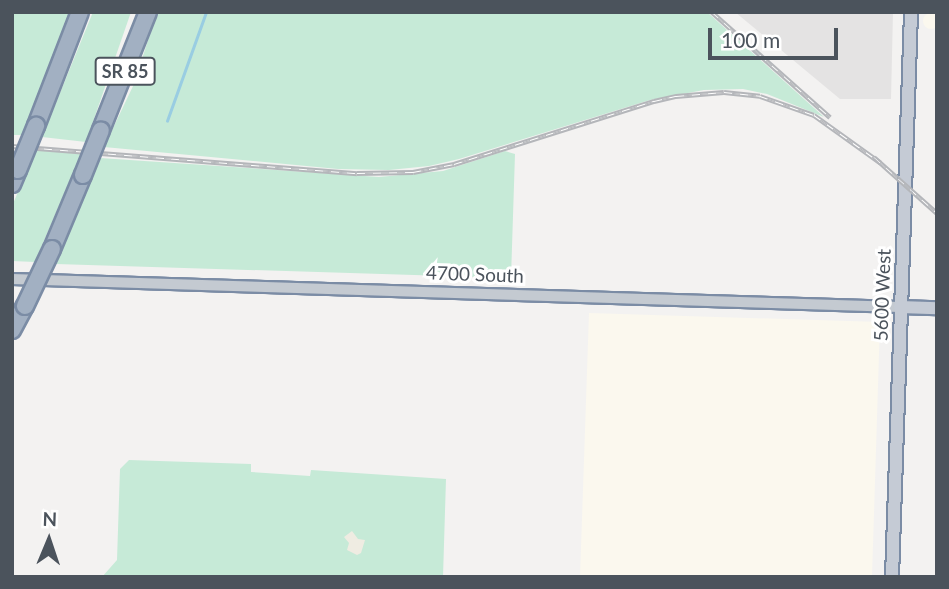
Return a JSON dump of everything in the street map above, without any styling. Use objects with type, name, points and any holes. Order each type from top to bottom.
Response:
[{"type":"highway","name":"SR 85","points":[[15,177],[80,12]]},
{"type":"highway","name":"SR 85","points":[[12,330],[52,249],[148,12]]},
{"type":"main road","name":"5600 West","points":[[892,577],[910,13]]},
{"type":"main road","name":"4700 South","points":[[900,307],[937,308]]},
{"type":"street","name":"4700 South","points":[[12,279],[900,307]]},
{"type":"shaded area","points":[[735,12],[893,12],[891,99],[840,99]]},
{"type":"shaded area","points":[[928,13],[934,13],[939,21],[937,27],[928,29],[923,24],[923,18]]},
{"type":"shaded area","points":[[589,313],[880,322],[872,577],[580,577]]},
{"type":"green space","points":[[12,12],[70,12],[22,135],[12,135]]},
{"type":"green space","points":[[93,12],[131,12],[86,142],[42,137]]},
{"type":"green space","points":[[157,12],[707,12],[824,117],[767,94],[743,89],[704,90],[650,100],[459,159],[429,166],[389,170],[338,169],[104,147],[134,84]]},
{"type":"green space","points":[[36,150],[81,154],[35,262],[12,261],[12,206]]},
{"type":"green space","points":[[505,151],[515,154],[511,278],[56,264],[100,158],[379,177],[443,171]]},
{"type":"green space","points":[[129,460],[251,464],[251,472],[310,476],[311,470],[446,479],[443,577],[102,577],[117,560],[120,469]]},
{"type":"sand","points":[[352,531],[358,539],[365,540],[361,553],[357,555],[347,550],[349,543],[344,537]]},
{"type":"waterway","points":[[167,121],[206,12]]},
{"type":"railway","points":[[712,12],[830,117]]},
{"type":"railway","points":[[12,146],[357,173],[413,172],[454,164],[654,101],[676,96],[724,92],[760,96],[814,115],[881,163]]},
{"type":"railway","points":[[874,157],[937,213]]}]
